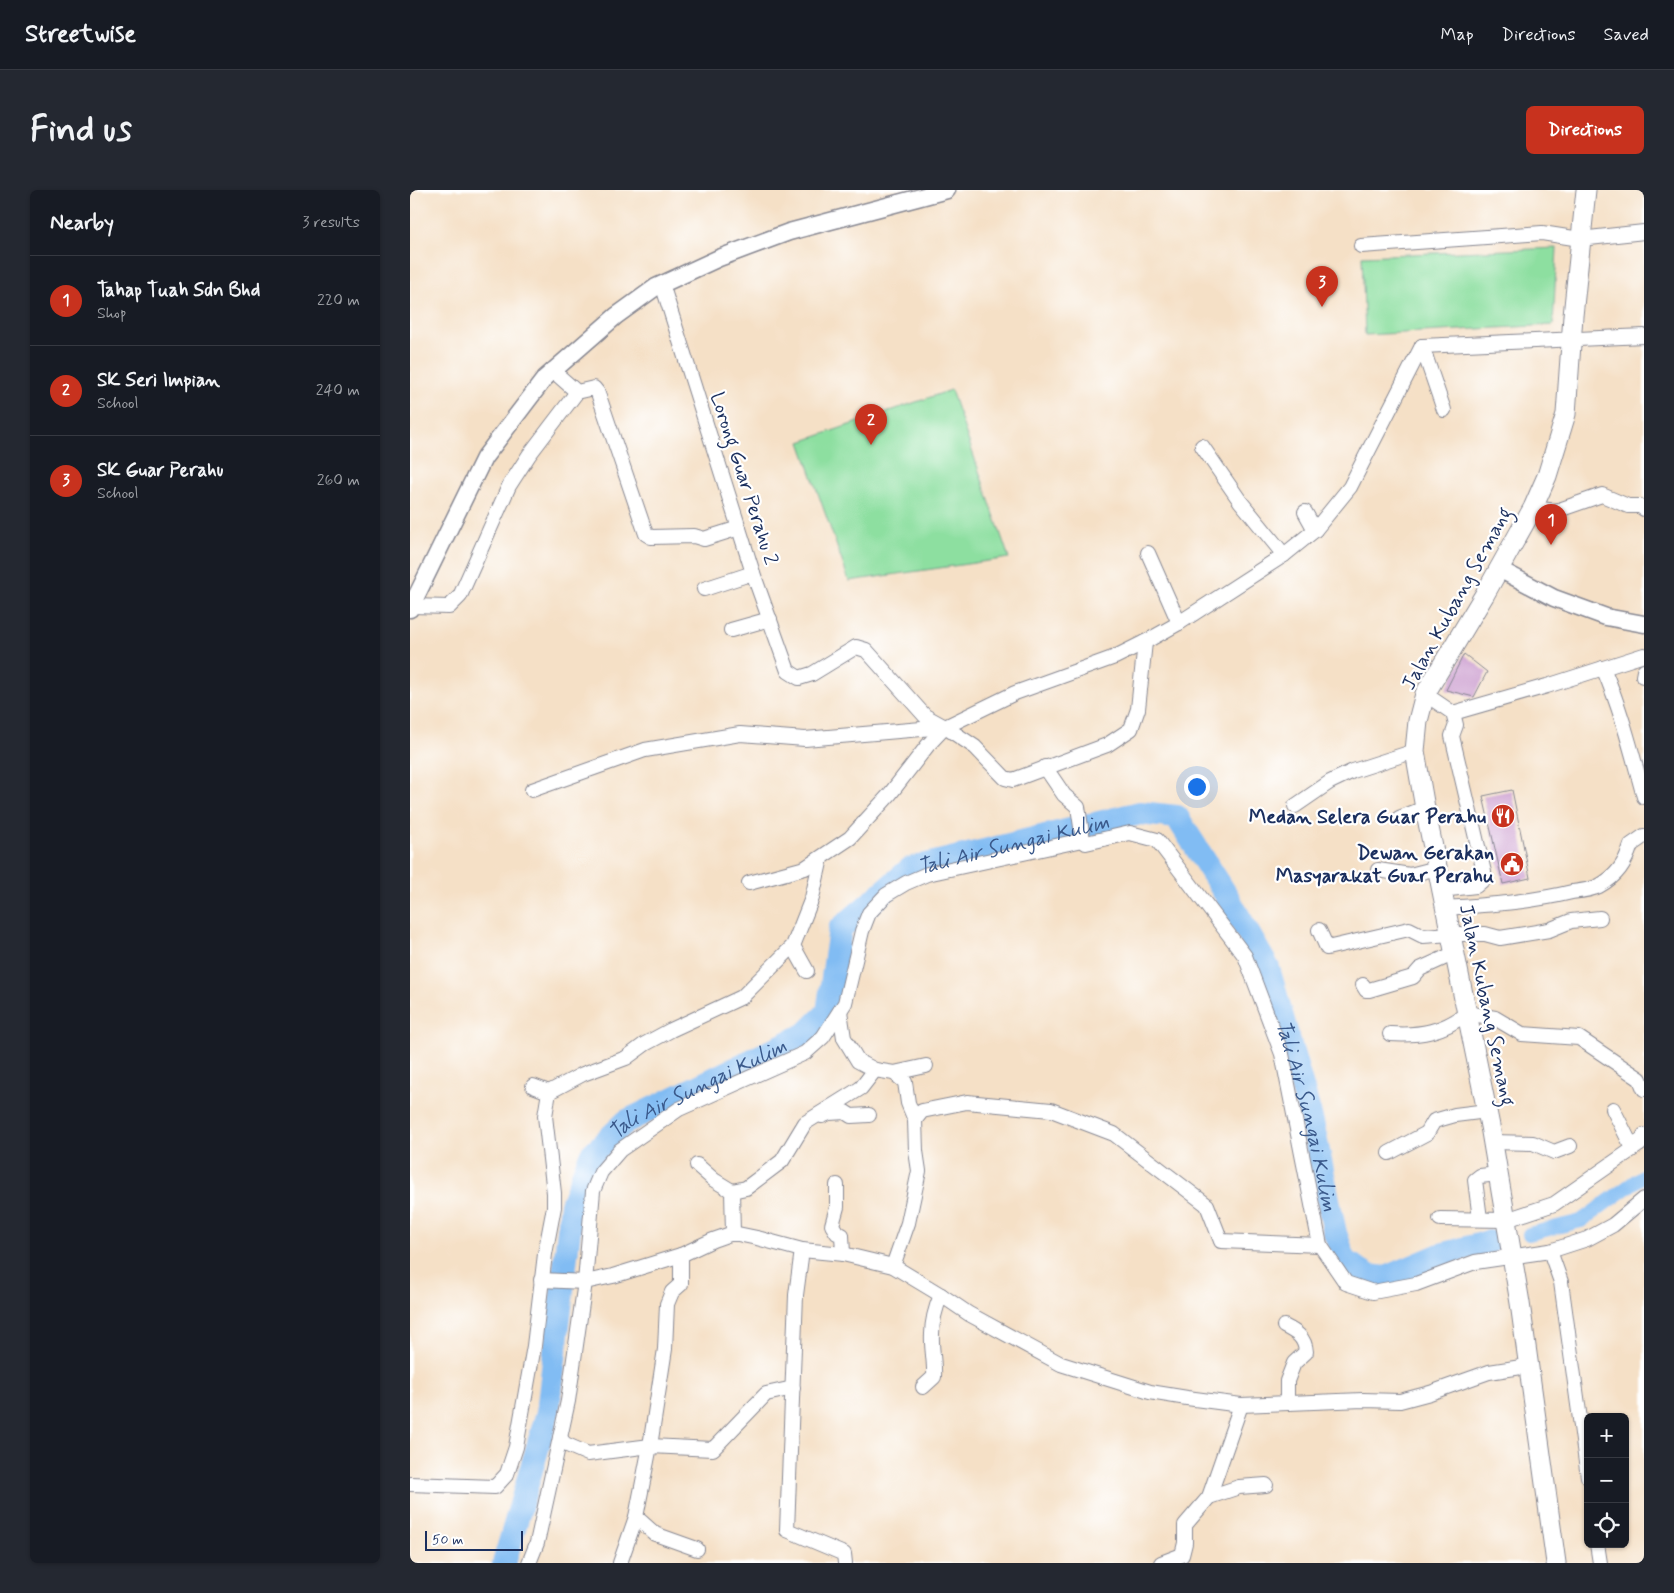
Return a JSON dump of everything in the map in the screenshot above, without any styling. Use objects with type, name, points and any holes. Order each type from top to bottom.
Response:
[{"type":"main road","name":"Jalan Kubang Semang","points":[[1556,1563],[1512,1256],[1493,1142],[1415,751],[1418,721],[1425,694],[1533,508],[1547,476],[1566,414],[1580,238],[1586,190]]},
{"type":"street","points":[[739,528],[704,539],[694,536],[651,537],[646,534],[598,393],[594,388],[577,392],[529,455],[509,486],[460,596],[449,608],[411,608],[484,458],[552,370],[616,316],[656,287],[720,258],[789,232],[947,190]]},
{"type":"street","points":[[1361,246],[1542,233],[1580,238],[1644,232]]},
{"type":"street","name":"Lorong Guar Perahu 2","points":[[662,284],[753,573],[788,670],[799,678],[812,674],[856,647],[866,650],[925,716],[945,727]]},
{"type":"street","points":[[1422,346],[1644,336]]},
{"type":"street","points":[[1422,346],[1444,410]]},
{"type":"street","points":[[750,884],[805,868],[850,838],[890,794],[928,745],[945,727],[1015,693],[1115,656],[1146,642],[1180,623],[1284,555],[1315,530],[1350,487],[1422,346]]},
{"type":"street","points":[[552,370],[577,392]]},
{"type":"street","points":[[1202,446],[1240,501],[1284,555]]},
{"type":"street","points":[[1533,508],[1556,511],[1602,495],[1628,506],[1640,506],[1644,509]]},
{"type":"street","points":[[1305,512],[1315,530]]},
{"type":"street","points":[[1148,553],[1180,623]]},
{"type":"street","points":[[1499,568],[1554,598],[1606,617],[1644,624]]},
{"type":"street","points":[[704,589],[753,573]]},
{"type":"street","points":[[731,630],[770,619]]},
{"type":"street","points":[[532,790],[645,750],[740,734],[805,739],[945,727],[975,747],[1005,778],[1013,780],[1107,745],[1131,729],[1138,709],[1146,642]]},
{"type":"street","points":[[1453,713],[1644,655]]},
{"type":"street","points":[[1603,668],[1627,734],[1644,797]]},
{"type":"street","points":[[1425,694],[1453,713],[1456,725],[1452,736],[1484,872],[1484,879],[1476,886],[1443,899]]},
{"type":"street","points":[[1295,806],[1330,782],[1353,771],[1415,751]]},
{"type":"street","points":[[1045,767],[1064,795],[1078,806],[1083,838],[1086,843],[1130,833],[1157,840],[1245,956],[1282,1054],[1320,1245],[1346,1283],[1373,1292],[1416,1284],[1475,1262],[1550,1251],[1588,1239],[1613,1225],[1644,1199]]},
{"type":"street","points":[[1399,818],[1425,808]]},
{"type":"street","points":[[1443,899],[1509,904],[1597,887],[1614,875],[1626,860],[1631,844],[1644,836]]},
{"type":"street","points":[[529,1563],[537,1543],[568,1400],[594,1191],[601,1172],[620,1150],[679,1109],[805,1053],[823,1037],[845,1002],[862,931],[869,913],[886,895],[906,883],[927,874],[1083,838]]},
{"type":"street","points":[[533,1086],[549,1092],[583,1074],[626,1058],[645,1044],[742,997],[793,946],[812,898],[821,858]]},
{"type":"street","points":[[1378,870],[1410,875],[1437,868]]},
{"type":"street","points":[[1318,930],[1327,948],[1409,929],[1423,936],[1484,934],[1500,938],[1549,930],[1571,921],[1600,918]]},
{"type":"street","points":[[793,946],[807,971]]},
{"type":"street","points":[[1363,984],[1366,990],[1370,990],[1413,977],[1420,969],[1455,953]]},
{"type":"street","points":[[840,1011],[844,1038],[858,1060],[875,1070],[894,1073],[926,1066]]},
{"type":"street","points":[[1390,1034],[1410,1035],[1431,1031],[1457,1021],[1467,1013],[1495,1018],[1522,1034],[1579,1038],[1640,1080],[1644,1089]]},
{"type":"street","points":[[698,1166],[714,1180],[732,1191],[746,1188],[782,1161],[805,1123],[861,1088],[875,1070]]},
{"type":"street","points":[[893,1266],[908,1223],[919,1171],[916,1151],[916,1120],[908,1103],[905,1082],[894,1073]]},
{"type":"street","points":[[410,1484],[495,1487],[507,1474],[516,1447],[534,1346],[554,1207],[545,1116],[549,1092]]},
{"type":"street","points":[[916,1120],[922,1111],[967,1102],[1051,1110],[1114,1134],[1174,1178],[1207,1205],[1221,1241],[1320,1245]]},
{"type":"street","points":[[1613,1109],[1629,1141],[1642,1139]]},
{"type":"street","points":[[1388,1153],[1427,1133],[1434,1120],[1487,1111]]},
{"type":"street","points":[[805,1123],[829,1113],[845,1112],[851,1116],[869,1115]]},
{"type":"street","points":[[1440,1219],[1506,1220],[1554,1204],[1642,1139]]},
{"type":"street","points":[[1493,1142],[1533,1143],[1554,1152],[1570,1146]]},
{"type":"street","points":[[1480,1219],[1475,1180],[1480,1176],[1498,1174]]},
{"type":"street","points":[[837,1186],[837,1207],[832,1225],[837,1233],[842,1235],[843,1254]]},
{"type":"street","points":[[732,1191],[733,1234]]},
{"type":"street","points":[[545,1280],[583,1282],[627,1272],[733,1234],[757,1238],[802,1250],[843,1254],[893,1266],[969,1314],[1061,1364],[1150,1392],[1241,1405],[1363,1400],[1400,1401],[1430,1393],[1489,1372],[1528,1366]]},
{"type":"street","points":[[802,1250],[796,1295],[787,1530],[844,1554],[845,1563]]},
{"type":"street","points":[[1550,1251],[1561,1282],[1585,1458]]},
{"type":"street","points":[[620,1563],[636,1517],[650,1446],[665,1349],[667,1304],[672,1292],[681,1284],[681,1254]]},
{"type":"street","points":[[923,1387],[934,1377],[935,1364],[932,1334],[935,1309],[941,1295]]},
{"type":"street","points":[[1284,1326],[1296,1332],[1305,1343],[1306,1352],[1294,1363],[1288,1381],[1287,1403]]},
{"type":"street","points":[[560,1438],[565,1444],[588,1454],[650,1446],[713,1449],[766,1394],[793,1388]]},
{"type":"street","points":[[1161,1563],[1182,1555],[1185,1543],[1185,1526],[1209,1497],[1241,1405]]},
{"type":"street","points":[[1209,1497],[1238,1487],[1266,1485]]},
{"type":"street","points":[[636,1517],[655,1534],[697,1549]]},
{"type":"street","points":[[1598,1548],[1600,1563]]},
{"type":"green space","points":[[1557,248],[1553,325],[1365,335],[1362,256]]},
{"type":"green space","points":[[951,390],[1009,558],[849,581],[800,442]]},
{"type":"building","points":[[1464,654],[1487,672],[1474,697],[1446,690]]},
{"type":"building","points":[[1512,790],[1530,878],[1503,884],[1483,796]]},
{"type":"waterway","name":"Tali Air Sungai Kulim","points":[[504,1563],[548,1412],[572,1204],[591,1155],[627,1121],[806,1034],[828,1012],[840,929],[910,869],[1140,813],[1177,817],[1228,898],[1268,968],[1312,1122],[1335,1233],[1345,1261],[1369,1276],[1386,1278],[1440,1255],[1489,1242]]},
{"type":"waterway","name":"Tali Air Sungai Kulim","points":[[1529,1234],[1581,1221],[1644,1175]]},
{"type":"place","name":"SK Guar Perahu","points":[[1322,307]]},
{"type":"place","name":"SK Seri Impian","points":[[871,445]]},
{"type":"place","name":"Tahap Tuah Sdn Bhd","points":[[1551,545]]},
{"type":"place","name":"Medan Selera Guar Perahu","points":[[1503,816]]},
{"type":"place","name":"Dewan Gerakan Masyarakat Guar Perahu","points":[[1512,864]]}]
